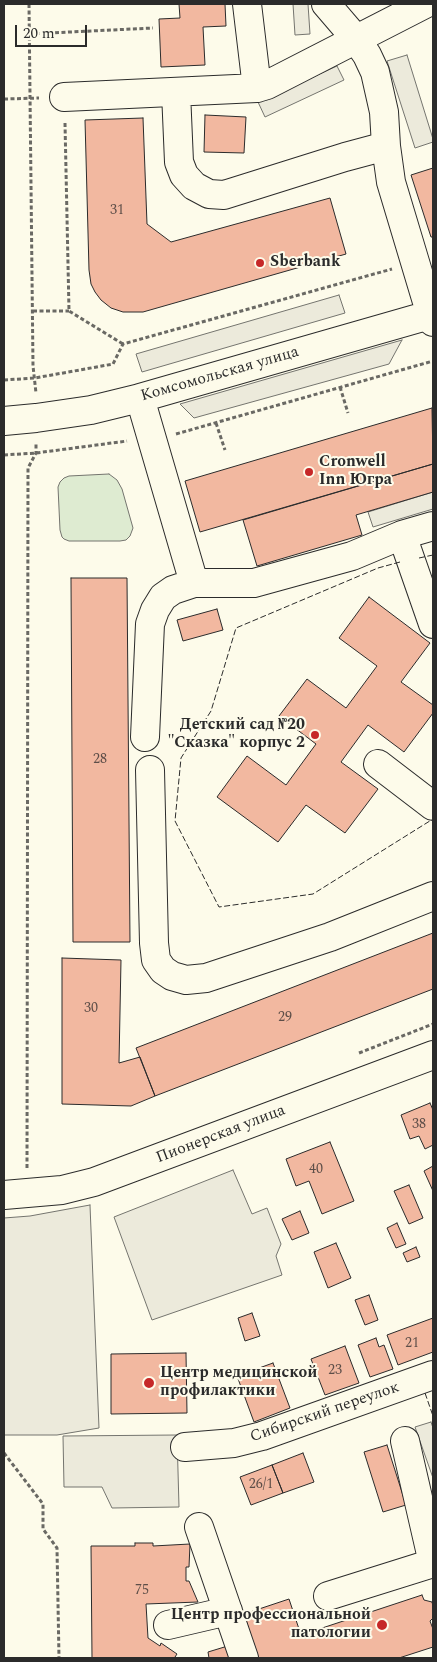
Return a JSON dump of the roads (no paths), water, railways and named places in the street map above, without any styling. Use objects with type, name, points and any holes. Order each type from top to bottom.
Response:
[{"type":"street","points":[[247,4],[257,88]]},
{"type":"street","points":[[326,4],[367,55],[377,80],[384,112],[386,146],[392,182],[433,317]]},
{"type":"street","points":[[64,97],[257,88],[276,82],[425,4]]},
{"type":"street","points":[[176,92],[179,162],[184,175],[194,186],[209,194],[224,195],[344,157],[386,146]]},
{"type":"street","name":"Комсомольская улица","points":[[4,421],[91,410],[433,317]]},
{"type":"street","points":[[140,398],[194,583]]},
{"type":"street","points":[[145,737],[150,624],[163,596],[173,590],[194,583],[254,583],[352,556],[402,535],[433,526]]},
{"type":"street","points":[[402,535],[433,624]]},
{"type":"street","points":[[378,764],[433,806]]},
{"type":"street","points":[[150,770],[154,943],[156,960],[163,970],[172,976],[186,980],[206,978],[330,936],[433,896]]},
{"type":"street","name":"Пионерская улица","points":[[16,1195],[62,1190],[94,1182],[433,1055]]},
{"type":"street","name":"Сибирский переулок","points":[[185,1447],[234,1443],[262,1436],[433,1375]]},
{"type":"street","points":[[328,1596],[433,1563],[405,1441]]},
{"type":"street","points":[[199,1526],[244,1658]]},
{"type":"street","points":[[168,1625],[228,1611]]},
{"type":"place","name":"Sberbank","points":[[260,263]]},
{"type":"place","name":"Cronwell Inn Югра","points":[[309,472]]},
{"type":"place","name":"Детский сад №20 \"Сказка\" корпус 2","points":[[315,735]]},
{"type":"place","name":"Центр медицинской профилактики","points":[[149,1383]]},
{"type":"place","name":"Центр профессиональной патологии","points":[[382,1625]]}]
